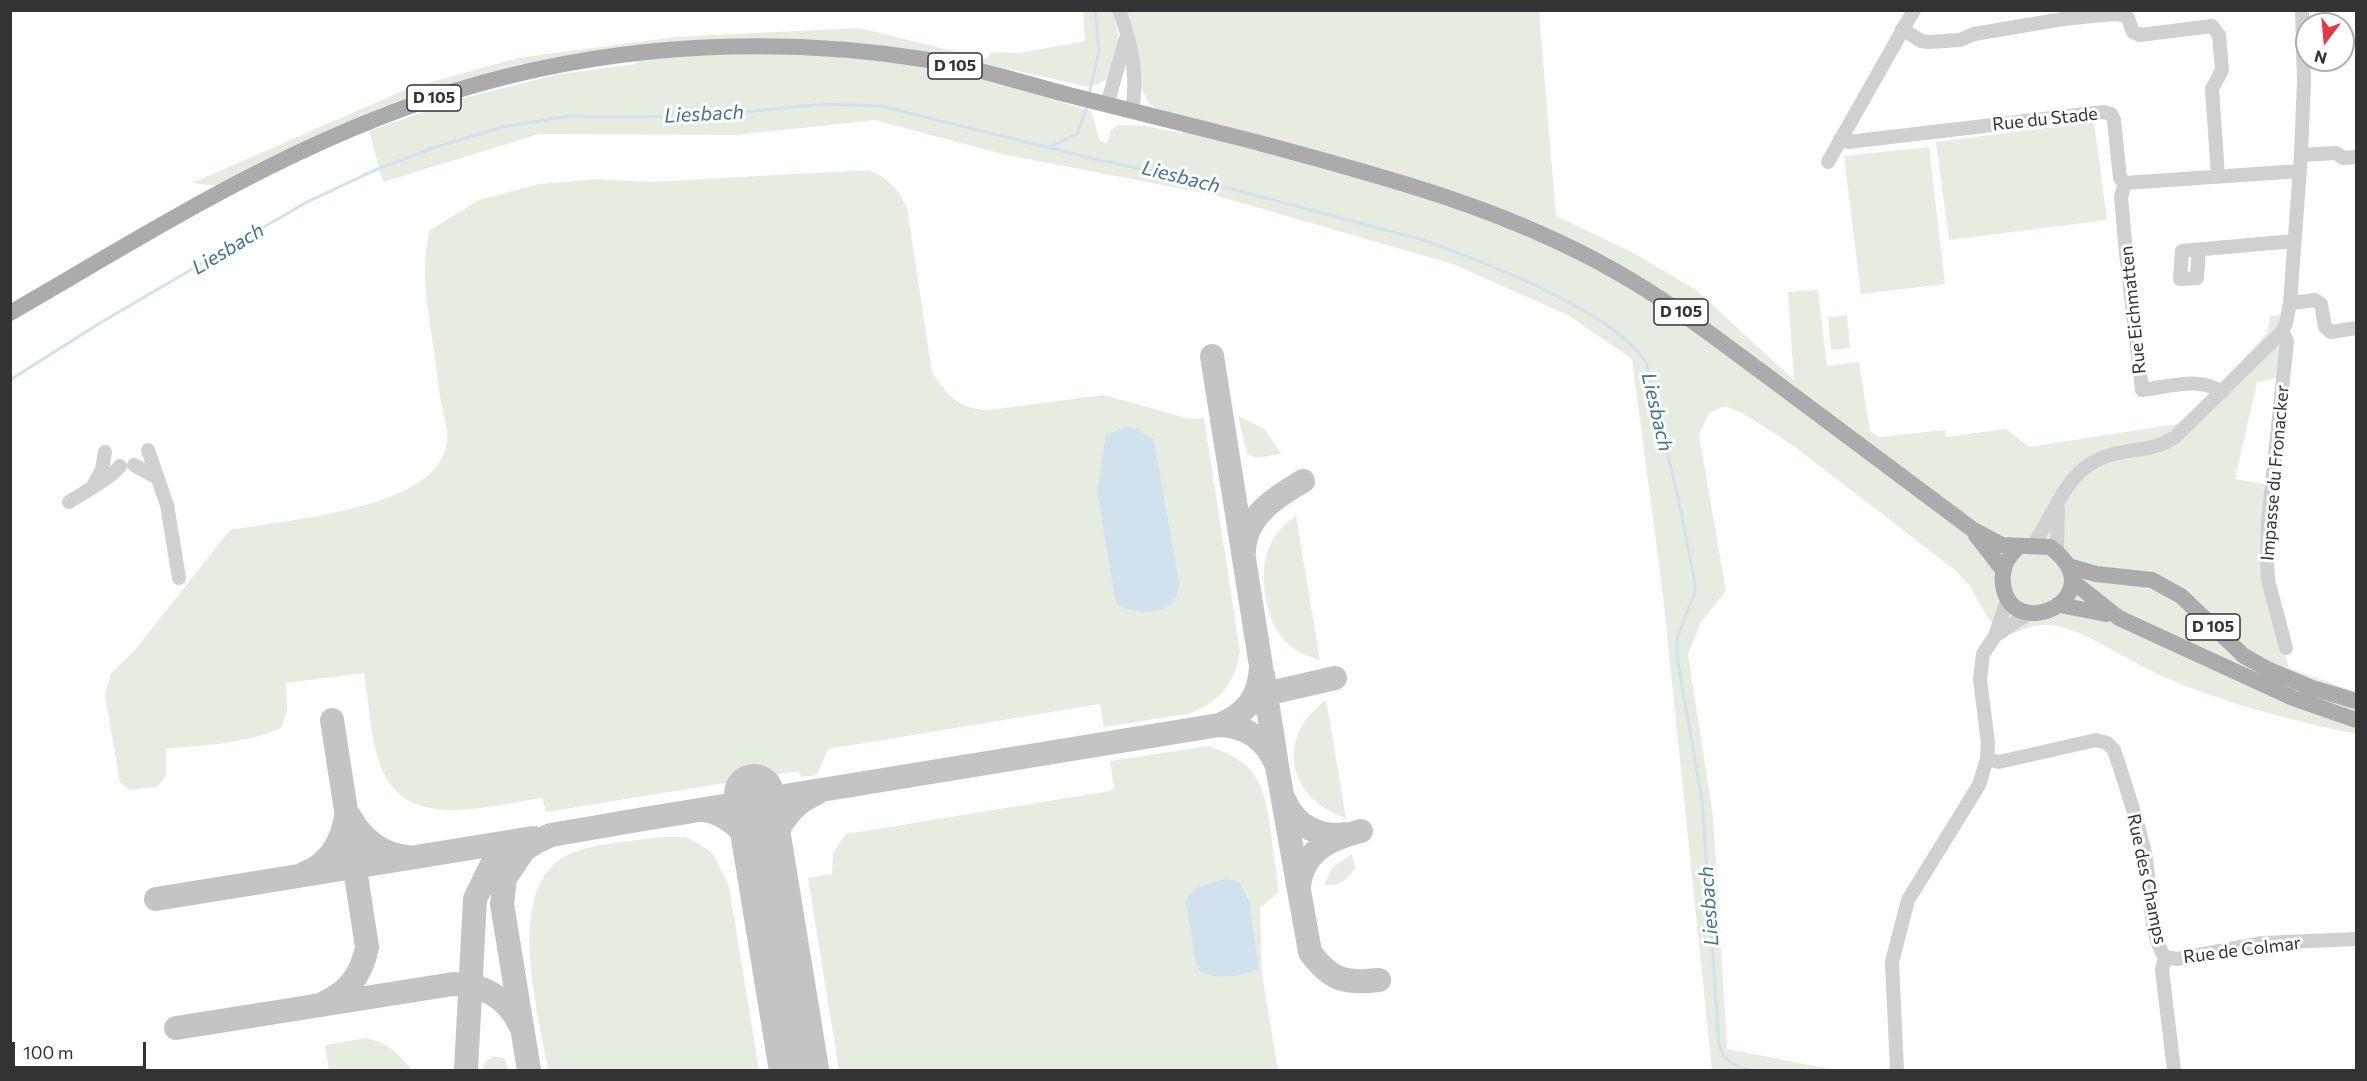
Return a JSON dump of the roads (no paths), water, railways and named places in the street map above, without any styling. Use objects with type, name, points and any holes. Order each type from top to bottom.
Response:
[{"type":"main road","name":"D 105","points":[[10,313],[219,192],[314,143],[393,111],[484,82],[594,59],[706,47],[826,48],[934,61],[1095,101],[1451,197],[1512,219],[1601,263],[1669,303],[1972,529],[1994,542],[2025,546]]},
{"type":"main road","name":"D 105","points":[[1972,529],[2003,570]]},
{"type":"main road","points":[[2025,546],[2050,547],[2057,552],[2070,573],[2071,590],[2060,605],[2041,614],[2028,614],[2013,605],[2004,589],[2003,570],[2006,560],[2025,546]]},
{"type":"main road","name":"D 105","points":[[2070,573],[2119,618]]},
{"type":"main road","name":"D 105","points":[[2070,573],[2152,580],[2181,596],[2244,656],[2269,670],[2312,688],[2356,701]]},
{"type":"main road","name":"D 105","points":[[2060,605],[2083,607],[2119,618],[2293,698],[2356,720]]},
{"type":"street","points":[[1119,10],[1133,56],[1136,77],[1132,111]]},
{"type":"street","points":[[1828,162],[1914,10]]},
{"type":"street","points":[[2057,552],[2059,503],[2064,488],[2075,474],[2106,456],[2161,446],[2175,437],[2282,332],[2290,303],[2301,155],[2304,81],[2302,10]]},
{"type":"street","points":[[1902,29],[1921,41],[1960,40],[1974,34],[2062,15],[2123,13],[2128,18],[2133,32],[2140,35],[2204,26],[2216,29],[2219,35],[2222,70],[2212,88],[2218,177]]},
{"type":"street","points":[[1095,101],[1126,36]]},
{"type":"street","name":"Rue du Stade","points":[[1840,139],[1848,142],[2103,112],[2111,114],[2114,120],[2120,178],[2125,183]]},
{"type":"street","points":[[2301,155],[2336,153],[2343,158],[2356,157]]},
{"type":"street","points":[[2125,183],[2300,171]]},
{"type":"street","name":"Rue Eichmatten","points":[[2125,183],[2121,196],[2142,390],[2201,382],[2214,386],[2222,392]]},
{"type":"street","points":[[2199,250],[2294,241]]},
{"type":"street","points":[[2290,303],[2315,300],[2321,304],[2325,327],[2331,332],[2356,328]]},
{"type":"street","name":"Impasse du Fronacker","points":[[2282,332],[2287,341],[2268,522],[2267,558],[2268,580],[2286,648]]},
{"type":"street","points":[[148,450],[167,505],[179,578]]},
{"type":"street","points":[[94,484],[102,470],[105,452]]},
{"type":"street","points":[[69,502],[94,484],[127,466],[156,477]]},
{"type":"street","points":[[2025,546],[2059,503]]},
{"type":"street","points":[[1898,1071],[1892,962],[1908,900],[1979,785],[1987,759],[1988,742],[1980,679],[1983,654],[1995,636],[2008,598]]},
{"type":"street","points":[[1995,636],[2028,614]]},
{"type":"street","name":"Rue des Champs","points":[[1987,759],[2000,762],[2096,740],[2107,743],[2114,750],[2144,852],[2156,933],[2164,957],[2162,970],[2174,1071]]},
{"type":"street","name":"Rue de Colmar","points":[[2164,957],[2177,959],[2262,943],[2356,939]]},
{"type":"water","points":[[1125,427],[1136,428],[1154,440],[1179,583],[1174,601],[1158,610],[1134,611],[1116,603],[1097,491],[1106,435]]},
{"type":"water","points":[[1227,879],[1239,882],[1249,901],[1259,969],[1237,975],[1206,974],[1200,971],[1196,963],[1186,901],[1189,895],[1198,888]]},
{"type":"waterway","points":[[1089,95],[1099,52],[1095,10]]},
{"type":"waterway","name":"Liesbach","points":[[10,380],[100,323],[305,203],[373,171],[433,148],[503,127],[570,116],[697,117],[823,104],[881,106],[1095,159],[1217,185],[1423,240],[1479,261],[1544,289],[1576,306],[1629,342],[1646,362],[1681,511],[1694,578],[1695,592],[1677,638],[1677,657],[1702,800],[1719,1044],[1723,1054],[1730,1062],[1750,1070]]},
{"type":"waterway","points":[[1050,147],[1077,134],[1087,107]]}]
